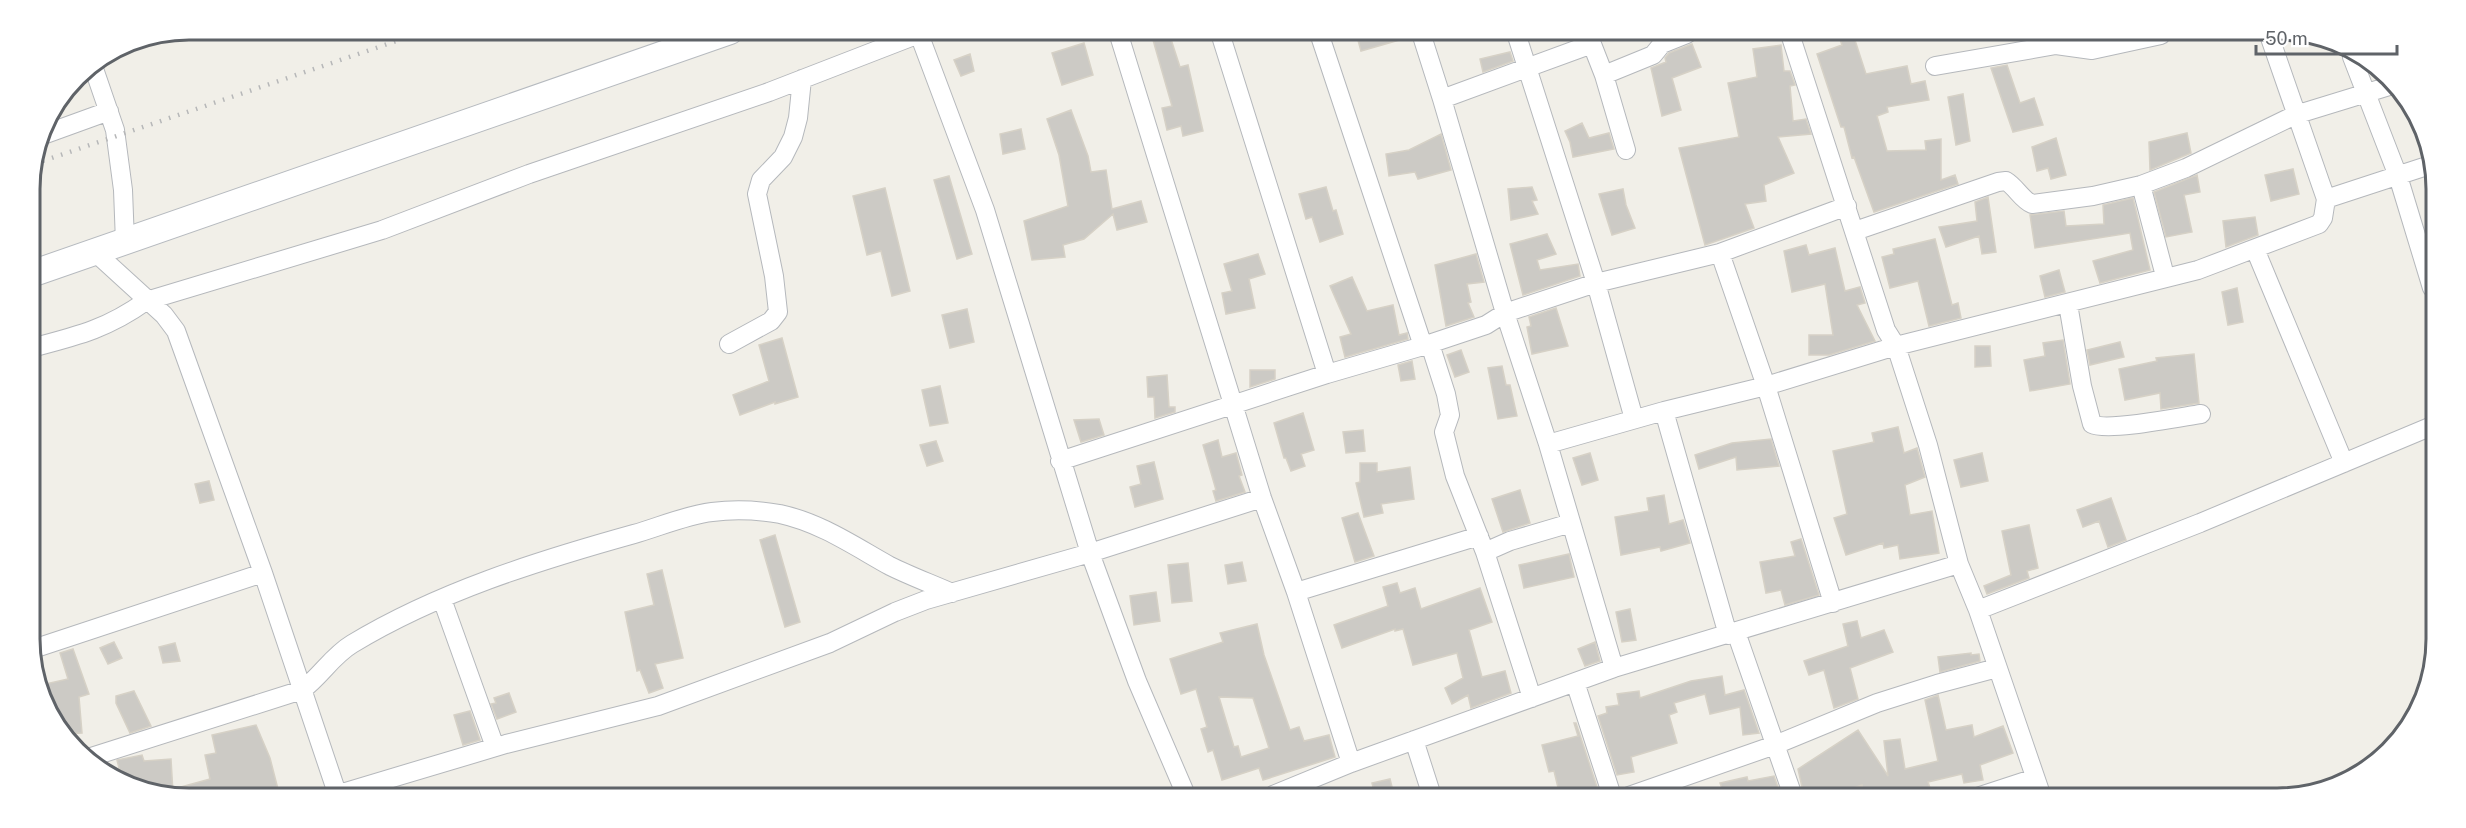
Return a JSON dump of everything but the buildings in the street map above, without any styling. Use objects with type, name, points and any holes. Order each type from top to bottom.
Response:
[{"type":"street","points":[[1322,40],[1426,345],[1446,394],[1450,414],[1444,426],[1444,438],[1455,476],[1482,544],[1532,698]]},
{"type":"street","points":[[1423,40],[1505,313],[1548,444],[1614,668]]},
{"type":"street","points":[[1518,40],[1596,283],[1634,419]]},
{"type":"street","points":[[1442,99],[1526,67],[1587,40]]},
{"type":"street","points":[[1591,40],[1604,75],[1626,150]]},
{"type":"street","points":[[1604,75],[1653,55],[1662,44],[1671,40]]},
{"type":"street","points":[[1792,40],[1886,330],[1896,346],[1928,445],[1959,564],[1978,610],[2038,787]]},
{"type":"street","points":[[1935,66],[2056,45],[2092,50],[2138,40]]},
{"type":"street","points":[[1548,444],[1664,411],[1766,386],[1896,346],[2068,304],[2165,276],[2198,270],[2319,224],[2326,199],[2271,40]]},
{"type":"street","points":[[41,271],[702,41]]},
{"type":"street","points":[[41,346],[86,335],[115,322],[146,300],[382,230],[529,174],[802,79],[902,41]]},
{"type":"street","points":[[925,41],[985,210],[1090,553],[1137,681],[1183,788]]},
{"type":"street","points":[[1121,41],[1262,498],[1296,592],[1351,763]]},
{"type":"street","points":[[1222,41],[1327,374]]},
{"type":"street","points":[[2355,63],[2398,176],[2426,268]]},
{"type":"street","points":[[96,74],[115,130],[120,160],[125,242]]},
{"type":"street","points":[[729,344],[771,321],[778,312],[774,276],[757,194],[761,180],[783,157],[793,137],[798,118],[802,79]]},
{"type":"street","points":[[1855,231],[1998,182],[2007,181],[2015,187],[2025,201],[2032,204],[2093,196],[2141,185],[2186,168],[2295,115],[2385,88]]},
{"type":"street","points":[[53,131],[109,111]]},
{"type":"street","points":[[2326,199],[2424,167]]},
{"type":"street","points":[[2141,185],[2165,276]]},
{"type":"street","points":[[1060,461],[1327,374],[1426,345],[1486,325],[1505,313],[1596,283],[1720,253],[1847,206]]},
{"type":"street","points":[[2255,249],[2344,463]]},
{"type":"street","points":[[95,252],[164,315],[176,331],[338,788]]},
{"type":"street","points":[[1720,253],[1766,386],[1833,603]]},
{"type":"street","points":[[2068,304],[2082,386],[2092,424],[2113,426],[2201,414]]},
{"type":"street","points":[[1664,411],[1732,633],[1790,787]]},
{"type":"street","points":[[1978,610],[2200,523],[2426,429]]},
{"type":"street","points":[[357,788],[495,747],[658,706],[830,643],[894,612],[1262,498]]},
{"type":"street","points":[[97,755],[302,690],[334,657],[414,610],[545,559],[710,512],[746,509],[780,514],[816,524],[893,567],[952,593]]},
{"type":"street","points":[[1296,592],[1482,544],[1510,541],[1571,524]]},
{"type":"street","points":[[1291,787],[1351,763],[1614,668],[1959,564]]},
{"type":"street","points":[[41,646],[263,573]]},
{"type":"street","points":[[442,599],[495,747]]},
{"type":"street","points":[[1654,787],[1775,745],[1877,703],[1997,668]]},
{"type":"street","points":[[1575,682],[1609,787]]},
{"type":"street","points":[[1414,740],[1429,787]]},
{"type":"street","points":[[2007,787],[2035,778]]},
{"type":"railway","points":[[43,161],[397,41]]}]
